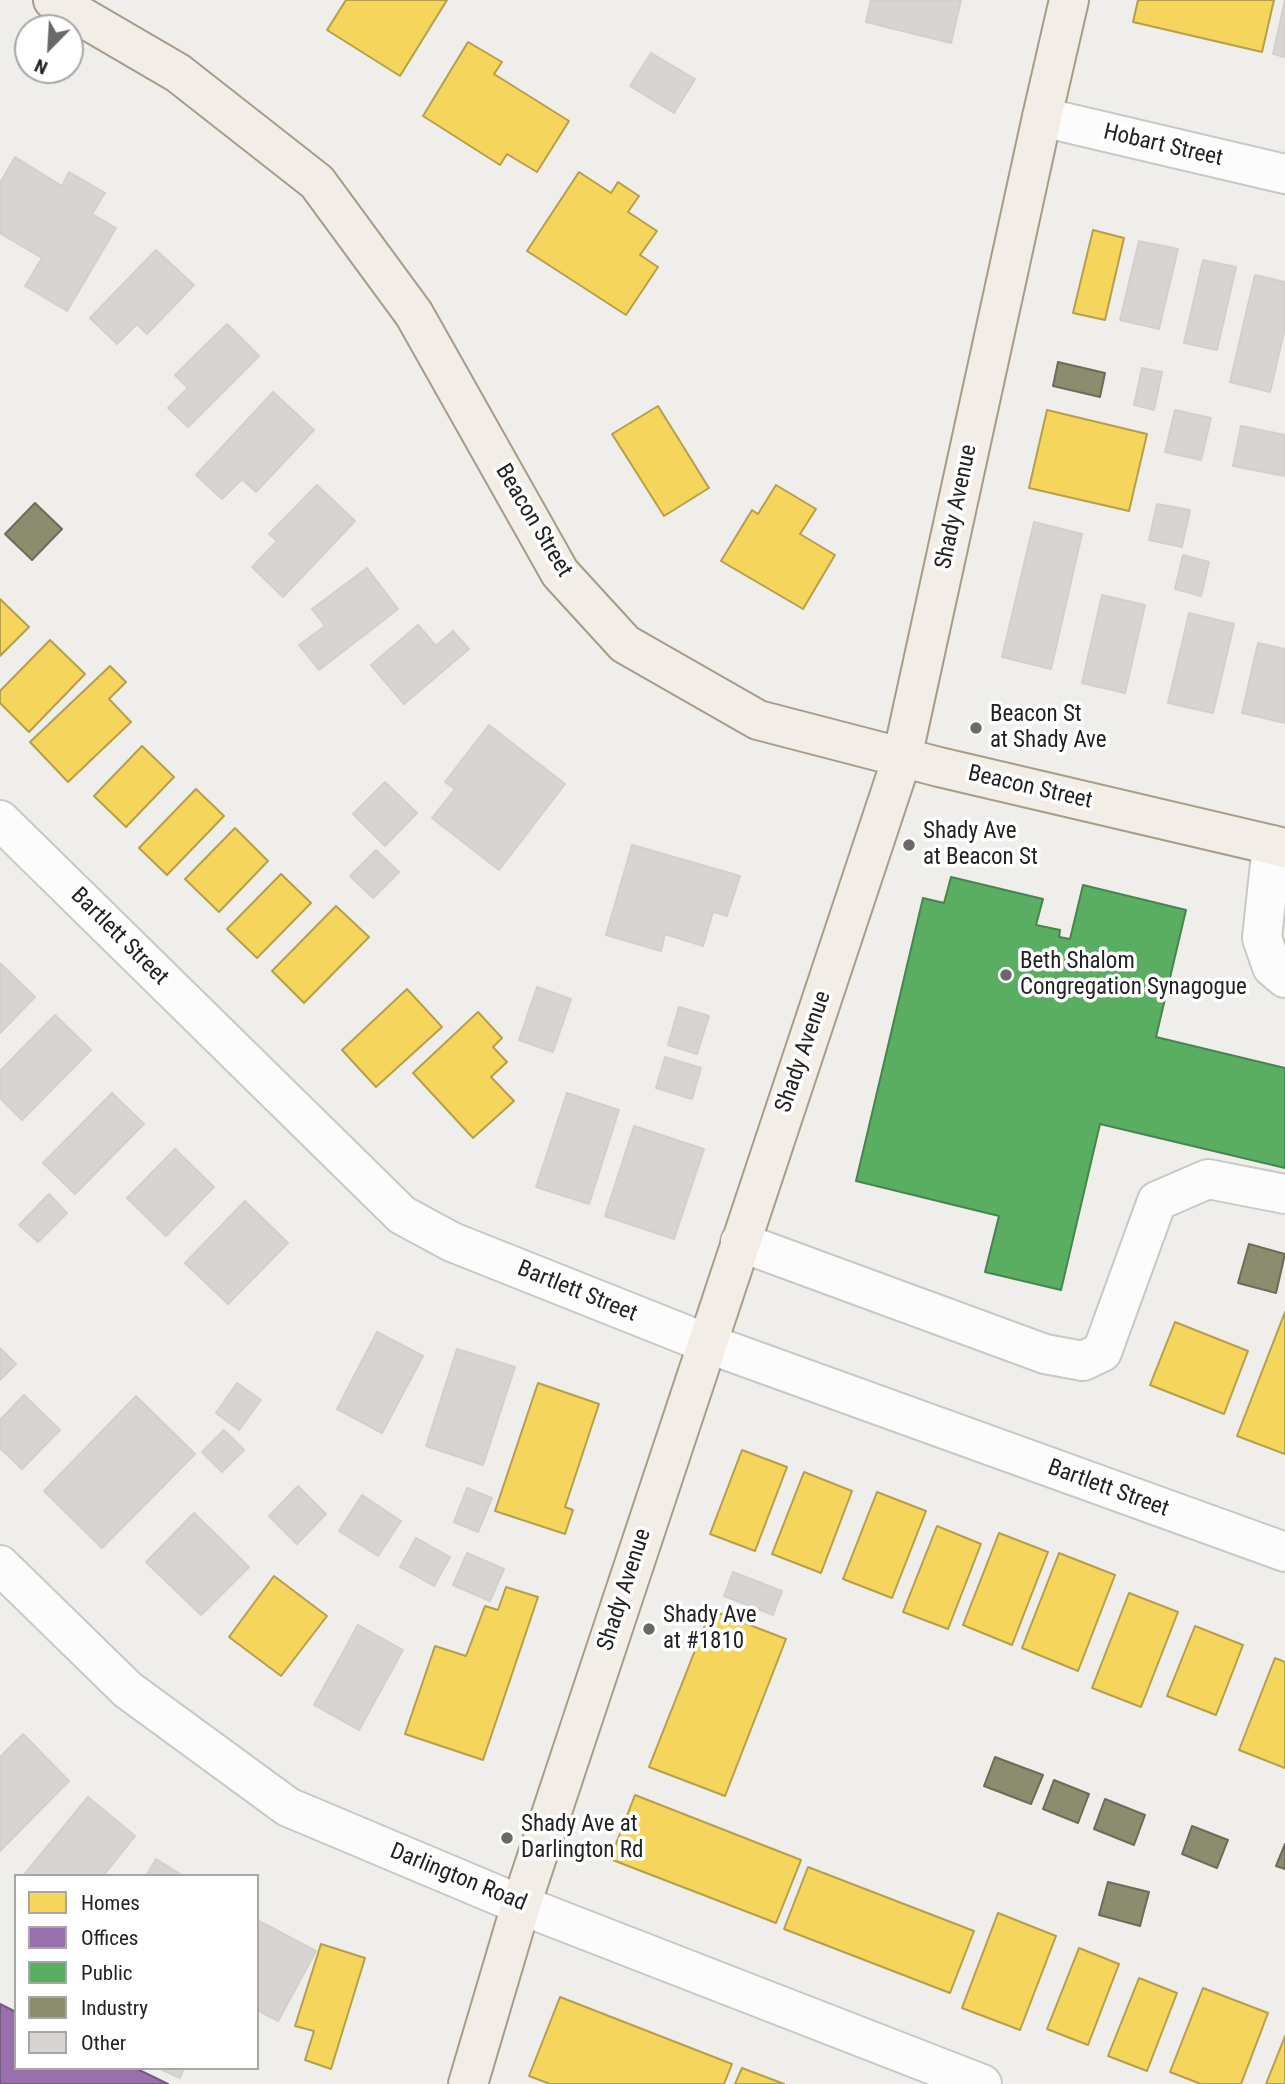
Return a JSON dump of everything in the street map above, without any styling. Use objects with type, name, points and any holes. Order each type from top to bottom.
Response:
[{"type":"main road","name":"Beacon Street","points":[[53,0],[178,73],[317,182],[414,314],[560,573],[625,644],[758,720],[902,758],[1278,847]]},
{"type":"main road","name":"Shady Avenue","points":[[468,2084],[521,1905],[902,758],[1069,0]]},
{"type":"street","name":"Hobart Street","points":[[1042,117],[1285,174]]},
{"type":"street","name":"Bartlett Street","points":[[0,820],[402,1215],[452,1242],[706,1343],[1285,1552]]},
{"type":"street","points":[[1278,847],[1262,938],[1272,967],[1285,978]]},
{"type":"street","points":[[740,1242],[1045,1354],[1083,1361],[1102,1352],[1157,1201],[1209,1179],[1285,1194]]},
{"type":"street","name":"Darlington Road","points":[[0,1564],[128,1690],[288,1807],[521,1905],[982,2084]]},
{"type":"building: Homes","points":[[346,0],[447,0],[400,76],[327,30]]},
{"type":"building: Homes","points":[[1138,0],[1274,0],[1262,52],[1133,22]]},
{"type":"building: Homes","points":[[468,42],[502,62],[494,74],[569,121],[537,172],[507,154],[500,165],[423,116]]},
{"type":"building: Homes","points":[[579,172],[611,193],[618,182],[639,196],[628,212],[657,231],[640,255],[658,267],[626,315],[527,251]]},
{"type":"building: Homes","points":[[1093,230],[1124,238],[1105,320],[1073,313]]},
{"type":"building: Homes","points":[[658,406],[709,488],[664,516],[612,434]]},
{"type":"building: Homes","points":[[1047,410],[1147,434],[1129,511],[1029,488]]},
{"type":"building: Homes","points":[[776,485],[816,509],[800,534],[835,555],[803,609],[721,561],[752,510],[758,514]]},
{"type":"building: Homes","points":[[0,599],[29,627],[0,656]]},
{"type":"building: Homes","points":[[50,640],[85,674],[29,732],[0,703],[0,691]]},
{"type":"building: Homes","points":[[110,666],[126,682],[109,699],[131,722],[68,782],[30,742]]},
{"type":"building: Homes","points":[[142,746],[174,777],[126,827],[94,796]]},
{"type":"building: Homes","points":[[196,789],[224,816],[167,875],[139,848]]},
{"type":"building: Homes","points":[[235,828],[268,861],[219,912],[185,879]]},
{"type":"building: Homes","points":[[281,874],[311,903],[257,958],[227,929]]},
{"type":"building: Homes","points":[[336,906],[369,937],[304,1003],[272,971]]},
{"type":"building: Homes","points":[[407,989],[442,1027],[376,1087],[342,1050]]},
{"type":"building: Homes","points":[[478,1012],[502,1038],[493,1047],[507,1062],[491,1077],[514,1101],[473,1138],[413,1073]]},
{"type":"building: Homes","points":[[1285,1312],[1285,1454],[1237,1436]]},
{"type":"building: Homes","points":[[1175,1322],[1248,1351],[1224,1414],[1150,1385]]},
{"type":"building: Homes","points":[[538,1383],[599,1404],[565,1507],[573,1510],[565,1534],[495,1511]]},
{"type":"building: Homes","points":[[742,1450],[787,1467],[755,1551],[710,1534]]},
{"type":"building: Homes","points":[[804,1472],[852,1491],[821,1573],[772,1554]]},
{"type":"building: Homes","points":[[877,1492],[926,1511],[892,1598],[843,1579]]},
{"type":"building: Homes","points":[[937,1526],[981,1544],[948,1629],[903,1612]]},
{"type":"building: Homes","points":[[999,1533],[1048,1552],[1012,1645],[963,1625]]},
{"type":"building: Homes","points":[[1059,1553],[1115,1575],[1078,1671],[1022,1648]]},
{"type":"building: Homes","points":[[274,1576],[327,1616],[281,1676],[229,1637]]},
{"type":"building: Homes","points":[[506,1587],[538,1597],[483,1760],[405,1734],[435,1646],[466,1656],[485,1606],[498,1610]]},
{"type":"building: Homes","points":[[1129,1593],[1178,1612],[1141,1707],[1092,1688]]},
{"type":"building: Homes","points":[[711,1610],[786,1639],[725,1796],[649,1767]]},
{"type":"building: Homes","points":[[1195,1626],[1243,1645],[1216,1715],[1167,1696]]},
{"type":"building: Homes","points":[[1275,1658],[1285,1662],[1285,1768],[1239,1750]]},
{"type":"building: Homes","points":[[635,1795],[801,1860],[776,1923],[610,1859]]},
{"type":"building: Homes","points":[[808,1867],[974,1931],[950,1993],[784,1929]]},
{"type":"building: Homes","points":[[998,1913],[1056,1936],[1020,2030],[962,2008]]},
{"type":"building: Homes","points":[[321,1944],[365,1958],[331,2069],[305,2060],[314,2031],[295,2026]]},
{"type":"building: Homes","points":[[1079,1948],[1119,1964],[1088,2045],[1047,2029]]},
{"type":"building: Homes","points":[[1139,1978],[1177,1993],[1147,2071],[1108,2056]]},
{"type":"building: Homes","points":[[1203,1988],[1268,2013],[1241,2084],[1201,2084],[1170,2072]]},
{"type":"building: Homes","points":[[560,1997],[732,2064],[724,2084],[550,2084],[529,2076]]},
{"type":"building: Homes","points":[[1285,2036],[1285,2084],[1266,2084]]},
{"type":"building: Homes","points":[[742,2068],[784,2084],[735,2084]]},
{"type":"building: Offices","points":[[0,2004],[14,2011],[14,2070],[139,2070],[168,2084],[0,2084]]},
{"type":"building: Public","points":[[951,877],[1043,899],[1036,925],[1060,930],[1059,937],[1070,939],[1083,885],[1186,910],[1156,1037],[1285,1068],[1285,1168],[1100,1124],[1061,1290],[985,1272],[999,1216],[856,1181],[923,898],[944,903]]},
{"type":"building: Industry","points":[[1058,362],[1105,373],[1100,397],[1053,386]]},
{"type":"building: Industry","points":[[35,503],[62,529],[32,560],[5,534]]},
{"type":"building: Industry","points":[[1249,1244],[1285,1254],[1276,1293],[1238,1283]]},
{"type":"building: Industry","points":[[995,1757],[1043,1775],[1031,1804],[984,1786]]},
{"type":"building: Industry","points":[[1054,1780],[1089,1794],[1078,1823],[1043,1809]]},
{"type":"building: Industry","points":[[1105,1799],[1145,1815],[1134,1845],[1094,1829]]},
{"type":"building: Industry","points":[[1192,1826],[1228,1840],[1217,1868],[1182,1854]]},
{"type":"building: Industry","points":[[1285,1844],[1285,1869],[1276,1866]]},
{"type":"building: Industry","points":[[1108,1882],[1149,1892],[1140,1926],[1099,1915]]},
{"type":"building: Other","points":[[871,0],[961,0],[951,43],[866,22]]},
{"type":"building: Other","points":[[1285,0],[1285,57],[1273,54]]},
{"type":"building: Other","points":[[651,53],[695,79],[674,113],[630,86]]},
{"type":"building: Other","points":[[15,157],[62,186],[69,172],[105,193],[92,214],[116,228],[67,311],[25,286],[42,258],[0,233],[0,183]]},
{"type":"building: Other","points":[[1139,241],[1178,249],[1159,329],[1120,320]]},
{"type":"building: Other","points":[[156,250],[194,285],[147,334],[137,324],[117,344],[90,318]]},
{"type":"building: Other","points":[[1203,260],[1236,267],[1217,350],[1184,343]]},
{"type":"building: Other","points":[[1255,275],[1285,282],[1285,328],[1270,392],[1230,382]]},
{"type":"building: Other","points":[[227,324],[259,356],[188,427],[168,408],[188,388],[175,375]]},
{"type":"building: Other","points":[[1142,368],[1162,372],[1154,410],[1134,405]]},
{"type":"building: Other","points":[[273,392],[314,430],[256,492],[242,479],[222,499],[196,475]]},
{"type":"building: Other","points":[[1175,410],[1211,418],[1201,460],[1165,452]]},
{"type":"building: Other","points":[[1241,426],[1285,435],[1285,476],[1233,466]]},
{"type":"building: Other","points":[[317,485],[355,521],[283,597],[252,567],[277,541],[269,534]]},
{"type":"building: Other","points":[[1157,504],[1190,510],[1182,547],[1149,540]]},
{"type":"building: Other","points":[[1034,522],[1082,534],[1051,669],[1002,657]]},
{"type":"building: Other","points":[[1183,555],[1209,562],[1201,596],[1175,589]]},
{"type":"building: Other","points":[[367,568],[398,609],[319,670],[299,645],[325,626],[312,609]]},
{"type":"building: Other","points":[[1102,595],[1145,605],[1125,693],[1082,683]]},
{"type":"building: Other","points":[[1189,613],[1234,624],[1213,713],[1168,703]]},
{"type":"building: Other","points":[[418,625],[436,646],[453,631],[469,649],[404,704],[371,665]]},
{"type":"building: Other","points":[[1258,643],[1285,649],[1285,723],[1242,713]]},
{"type":"building: Other","points":[[489,725],[565,784],[499,870],[432,818],[455,789],[445,782]]},
{"type":"building: Other","points":[[385,782],[417,813],[385,846],[353,814]]},
{"type":"building: Other","points":[[632,845],[740,876],[727,916],[713,912],[703,946],[665,934],[661,951],[606,935]]},
{"type":"building: Other","points":[[376,850],[399,872],[373,898],[350,876]]},
{"type":"building: Other","points":[[0,963],[35,997],[0,1033]]},
{"type":"building: Other","points":[[537,987],[571,999],[553,1052],[519,1040]]},
{"type":"building: Other","points":[[679,1007],[709,1016],[697,1054],[668,1045]]},
{"type":"building: Other","points":[[55,1015],[91,1050],[22,1120],[0,1098],[0,1071]]},
{"type":"building: Other","points":[[665,1057],[701,1068],[692,1099],[656,1088]]},
{"type":"building: Other","points":[[112,1093],[144,1124],[75,1194],[43,1163]]},
{"type":"building: Other","points":[[567,1093],[619,1110],[589,1204],[536,1187]]},
{"type":"building: Other","points":[[634,1126],[704,1149],[674,1239],[605,1216]]},
{"type":"building: Other","points":[[175,1149],[214,1187],[166,1236],[127,1198]]},
{"type":"building: Other","points":[[49,1194],[67,1213],[38,1242],[19,1225]]},
{"type":"building: Other","points":[[245,1201],[288,1243],[228,1304],[185,1263]]},
{"type":"building: Other","points":[[377,1332],[423,1356],[382,1433],[337,1409]]},
{"type":"building: Other","points":[[0,1348],[16,1364],[0,1380]]},
{"type":"building: Other","points":[[457,1349],[515,1367],[483,1465],[426,1446]]},
{"type":"building: Other","points":[[237,1383],[261,1400],[239,1430],[216,1413]]},
{"type":"building: Other","points":[[24,1395],[60,1430],[22,1469],[0,1448],[0,1420]]},
{"type":"building: Other","points":[[136,1396],[195,1454],[102,1548],[44,1491]]},
{"type":"building: Other","points":[[224,1430],[244,1450],[222,1472],[202,1452]]},
{"type":"building: Other","points":[[298,1486],[326,1514],[297,1544],[269,1516]]},
{"type":"building: Other","points":[[467,1488],[492,1498],[478,1532],[454,1522]]},
{"type":"building: Other","points":[[362,1495],[401,1521],[378,1556],[339,1531]]},
{"type":"building: Other","points":[[194,1513],[249,1567],[201,1615],[146,1562]]},
{"type":"building: Other","points":[[416,1538],[450,1557],[434,1586],[400,1567]]},
{"type":"building: Other","points":[[467,1553],[504,1569],[490,1601],[453,1585]]},
{"type":"building: Other","points":[[733,1572],[782,1591],[773,1615],[724,1596]]},
{"type":"building: Other","points":[[358,1625],[403,1650],[359,1730],[314,1705]]},
{"type":"building: Other","points":[[23,1734],[69,1781],[0,1851],[0,1757]]},
{"type":"building: Other","points":[[88,1797],[135,1836],[105,1874],[25,1874]]},
{"type":"building: Other","points":[[156,1859],[180,1874],[147,1874]]},
{"type":"building: Other","points":[[259,1921],[316,1951],[278,2021],[259,2011]]},
{"type":"building: Other","points":[[162,2070],[183,2070],[180,2078]]},
{"type":"place","name":"Beacon St at Shady Ave","points":[[976,728]]},
{"type":"place","name":"Shady Ave at Beacon St","points":[[909,845]]},
{"type":"place","name":"Beth Shalom Congregation Synagogue","points":[[1006,975]]},
{"type":"place","name":"Shady Ave at #1810","points":[[649,1629]]},
{"type":"place","name":"Shady Ave at Darlington Rd","points":[[507,1838]]}]
